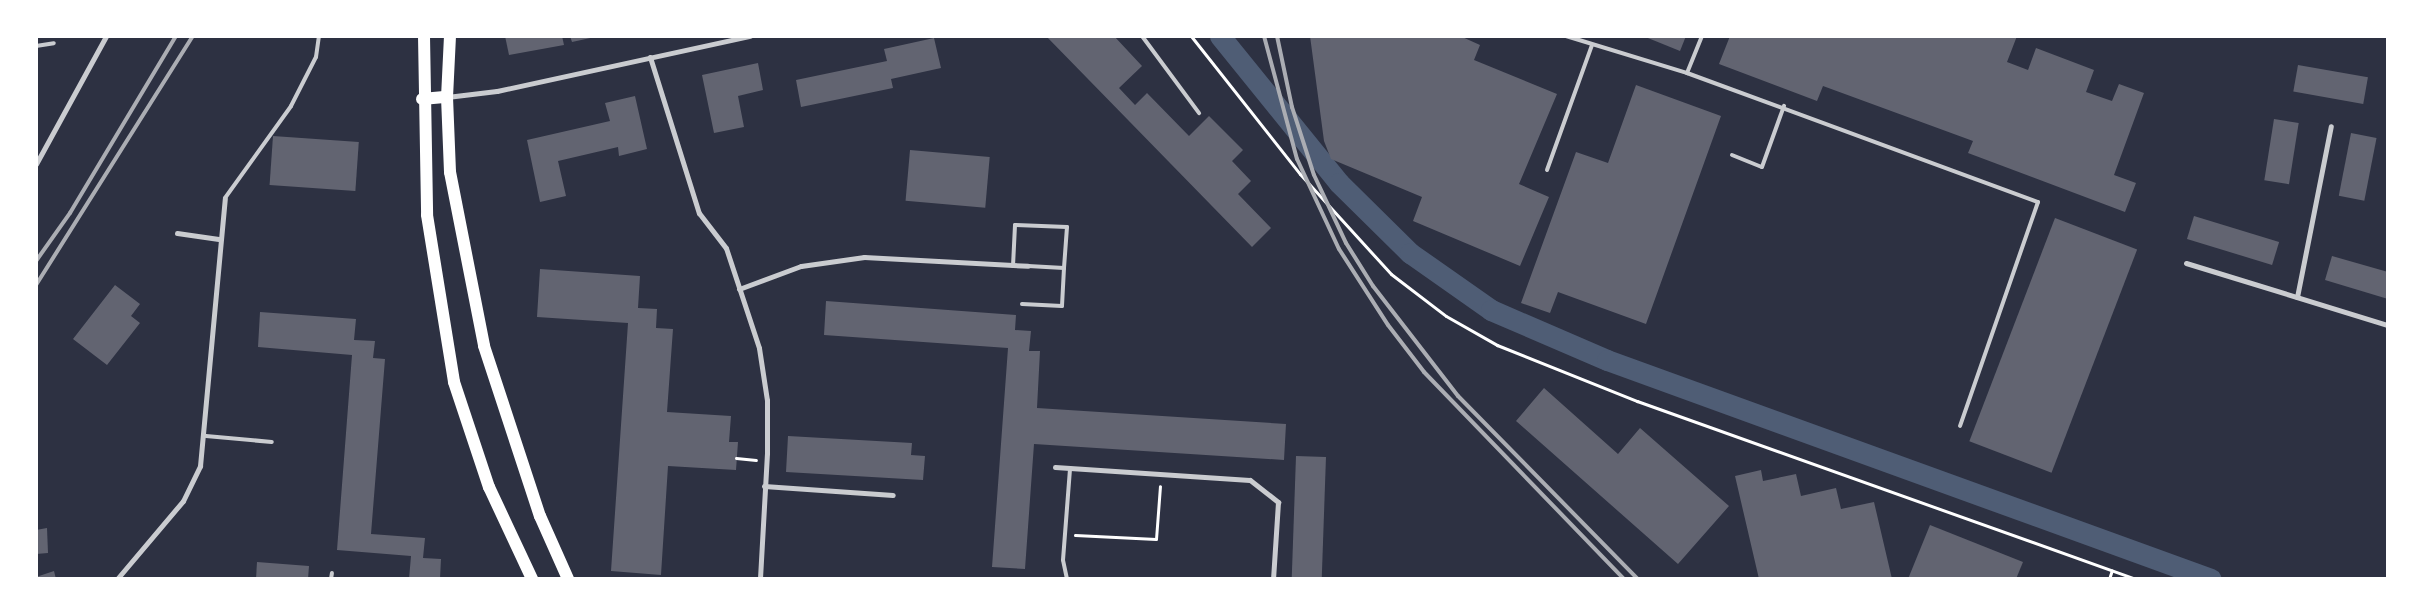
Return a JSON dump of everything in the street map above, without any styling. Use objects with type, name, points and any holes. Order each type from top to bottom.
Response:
[{"type":"main road","points":[[424,36],[422,99],[427,215],[454,382],[489,487],[532,579]]},
{"type":"main road","points":[[450,36],[447,97],[450,172],[484,346],[540,516],[568,579]]},
{"type":"main road","points":[[422,99],[447,97]]},
{"type":"street","points":[[36,164],[106,36]]},
{"type":"street","points":[[447,97],[497,91],[750,36]]},
{"type":"street","points":[[650,57],[699,213],[726,248],[759,348],[767,400],[760,579]]},
{"type":"street","points":[[2297,297],[2331,126]]},
{"type":"street","points":[[117,579],[183,501],[200,466],[206,436],[219,239],[225,198]]},
{"type":"street","points":[[177,233],[219,239]]},
{"type":"street","points":[[739,289],[801,266],[864,257],[1028,266]]},
{"type":"street","points":[[2186,263],[2388,325]]},
{"type":"street","points":[[1055,467],[1250,480],[1278,502],[1273,579]]},
{"type":"street","points":[[764,486],[893,495]]},
{"type":"lane","points":[[225,198],[291,106],[316,57],[319,36]]},
{"type":"lane","points":[[1142,36],[1199,113]]},
{"type":"lane","points":[[1566,36],[1687,72],[1784,106],[2038,202],[1960,426]]},
{"type":"lane","points":[[1687,72],[1702,36]]},
{"type":"lane","points":[[36,46],[54,43]]},
{"type":"lane","points":[[1547,170],[1592,45]]},
{"type":"lane","points":[[1732,155],[1762,167],[1784,106]]},
{"type":"lane","points":[[1013,266],[1015,225],[1067,227],[1062,306],[1022,304]]},
{"type":"lane","points":[[1028,266],[1064,268]]},
{"type":"lane","points":[[206,436],[272,442]]},
{"type":"lane","points":[[1067,579],[1065,534],[1070,468]]},
{"type":"lane","points":[[331,579],[332,573]]},
{"type":"path","points":[[1191,36],[1300,174],[1390,274],[1489,340],[1638,401],[2136,579]]},
{"type":"path","points":[[1065,534],[1156,539],[1161,474]]},
{"type":"path","points":[[2109,579],[2112,570]]},
{"type":"building","points":[[505,36],[562,36],[564,45],[509,55]]},
{"type":"building","points":[[570,36],[595,36],[595,37],[572,42]]},
{"type":"building","points":[[1046,36],[1114,36],[1142,66],[1119,88],[1135,105],[1147,93],[1189,136],[1209,116],[1243,150],[1232,161],[1251,181],[1238,194],[1271,228],[1252,247]]},
{"type":"building","points":[[1310,36],[1460,36],[1480,45],[1474,60],[1557,94],[1519,184],[1549,197],[1520,266],[1413,221],[1422,197],[1331,159],[1324,141]]},
{"type":"building","points":[[1643,36],[1686,36],[1680,51]]},
{"type":"building","points":[[1730,36],[2017,36],[2007,62],[2028,70],[2036,48],[2094,70],[2086,92],[2112,101],[2119,84],[2144,93],[2114,175],[2136,183],[2125,212],[1968,153],[1973,141],[1823,86],[1817,101],[1719,64]]},
{"type":"building","points":[[934,38],[941,68],[891,79],[893,88],[801,107],[796,80],[887,61],[884,49]]},
{"type":"building","points":[[758,63],[763,90],[738,96],[744,127],[714,133],[702,75]]},
{"type":"building","points":[[2298,65],[2368,77],[2363,104],[2293,92]]},
{"type":"building","points":[[1636,85],[1721,116],[1646,324],[1558,292],[1550,313],[1521,303],[1576,152],[1608,163]]},
{"type":"building","points":[[635,96],[647,149],[619,156],[618,147],[558,161],[566,196],[540,202],[527,140],[610,121],[605,103]]},
{"type":"building","points":[[2274,119],[2299,123],[2289,184],[2264,180]]},
{"type":"building","points":[[2351,133],[2377,138],[2364,201],[2339,196]]},
{"type":"building","points":[[273,136],[359,142],[355,191],[270,185]]},
{"type":"building","points":[[910,150],[990,157],[985,208],[906,201]]},
{"type":"building","points":[[2194,216],[2279,242],[2272,265],[2187,239]]},
{"type":"building","points":[[2055,218],[2137,250],[2052,473],[1969,441]]},
{"type":"building","points":[[2332,256],[2388,272],[2388,299],[2325,280]]},
{"type":"building","points":[[540,269],[640,276],[638,308],[657,309],[656,328],[673,329],[667,412],[731,416],[729,442],[738,442],[736,470],[668,466],[661,575],[611,571],[628,323],[537,317]]},
{"type":"building","points":[[115,285],[140,304],[131,316],[140,323],[107,365],[73,339]]},
{"type":"building","points":[[826,301],[1016,315],[1015,330],[1031,331],[1029,351],[1040,351],[1037,408],[1286,424],[1284,460],[1034,444],[1025,569],[992,567],[1008,348],[824,335]]},
{"type":"building","points":[[260,312],[356,319],[354,340],[375,341],[373,358],[385,359],[371,534],[425,538],[423,558],[441,559],[440,579],[409,579],[411,556],[337,550],[352,355],[258,347]]},
{"type":"building","points":[[1544,388],[1618,454],[1640,428],[1729,506],[1678,564],[1516,421]]},
{"type":"building","points":[[788,436],[912,443],[911,455],[925,456],[923,480],[786,472]]},
{"type":"building","points":[[1296,456],[1326,457],[1322,579],[1292,579]]},
{"type":"building","points":[[1761,470],[1763,481],[1796,474],[1801,496],[1836,488],[1841,509],[1874,502],[1892,579],[1759,579],[1735,476]]},
{"type":"building","points":[[1930,525],[2023,562],[2016,579],[1908,579]]},
{"type":"building","points":[[47,528],[48,553],[36,554],[36,530]]},
{"type":"building","points":[[257,562],[309,566],[308,579],[256,579]]},
{"type":"building","points":[[54,571],[56,579],[36,579],[36,577]]},
{"type":"waterway","points":[[1220,36],[1339,183],[1410,253],[1491,310],[1607,360],[2211,579]]},
{"type":"railway","points":[[36,261],[70,213],[176,36]]},
{"type":"railway","points":[[36,285],[193,36]]},
{"type":"railway","points":[[1264,36],[1297,159],[1339,249],[1388,325],[1424,372],[1624,579]]},
{"type":"railway","points":[[1277,36],[1292,107],[1314,175],[1346,243],[1373,286],[1458,396],[1638,579]]}]
